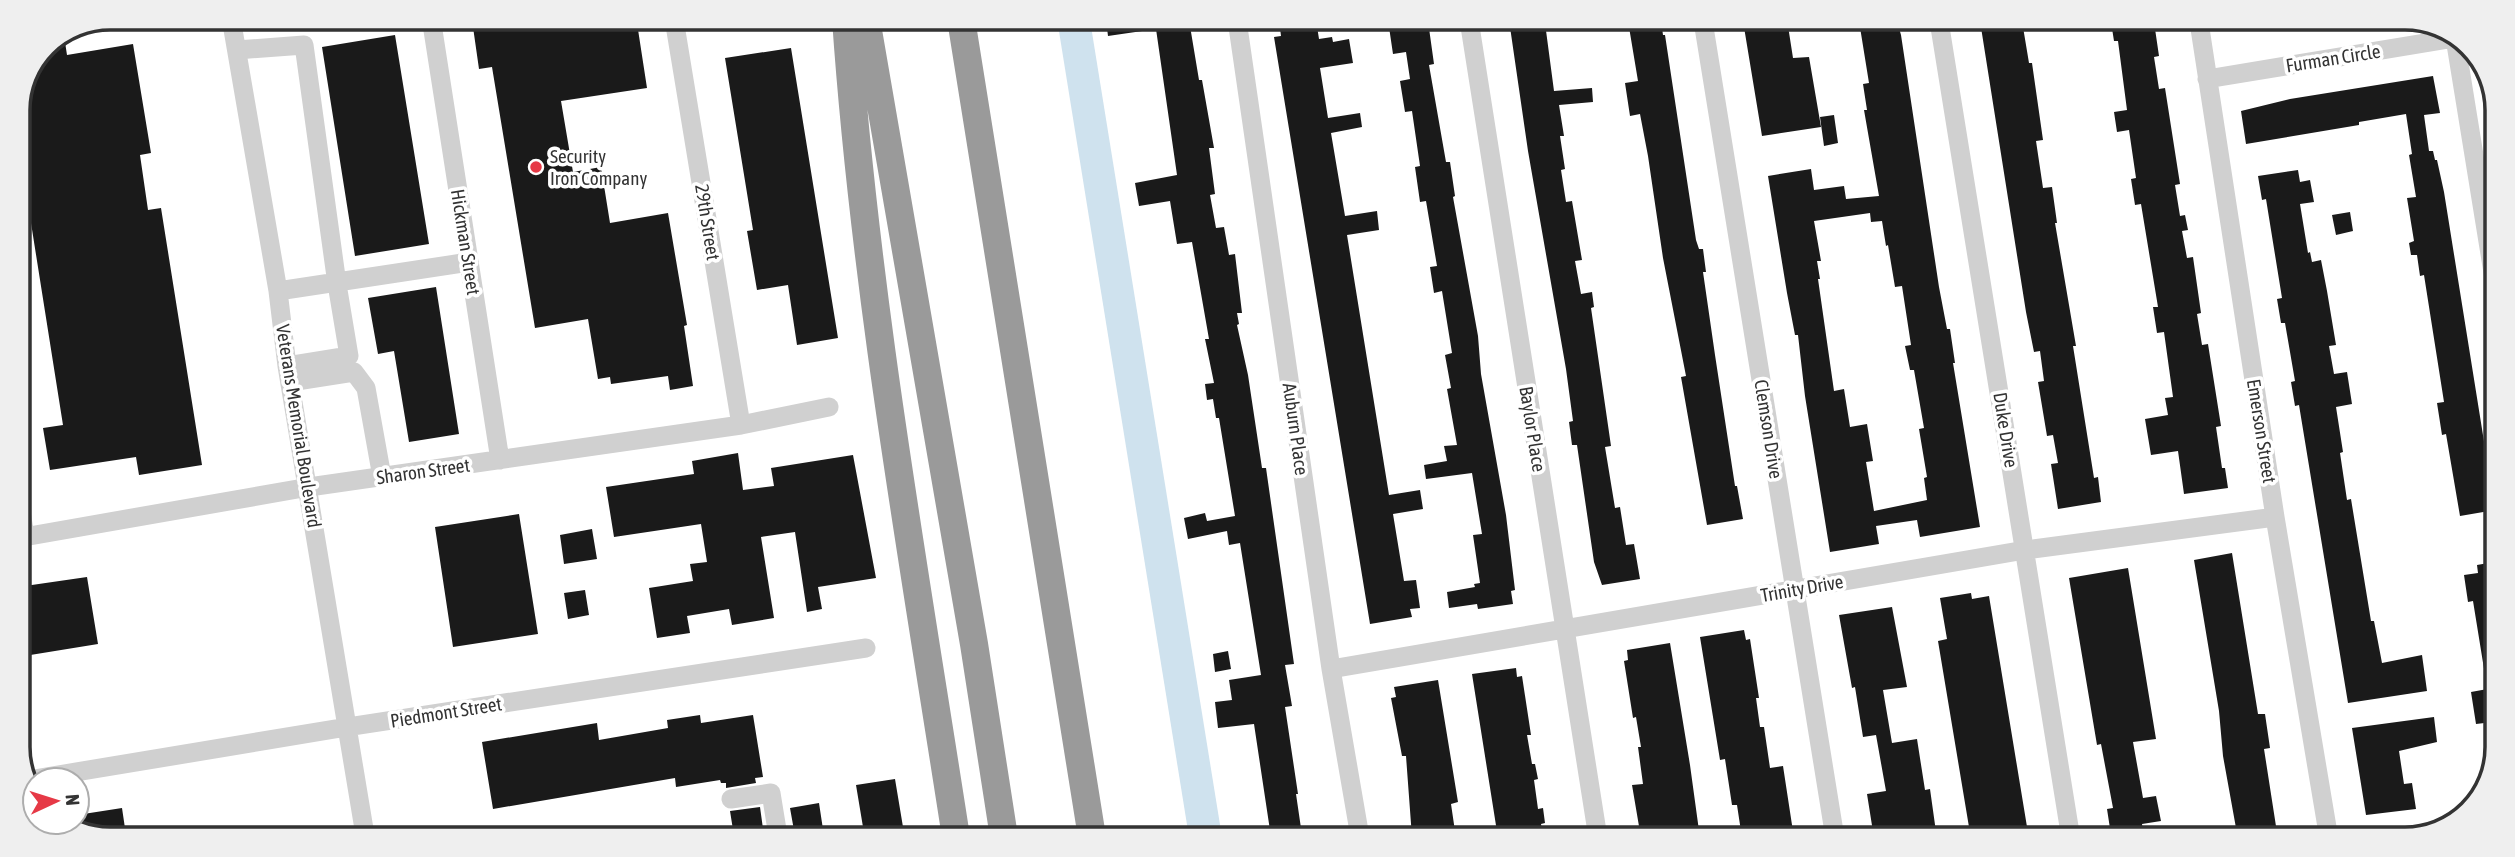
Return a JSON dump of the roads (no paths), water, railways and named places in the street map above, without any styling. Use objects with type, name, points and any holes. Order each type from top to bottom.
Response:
[{"type":"highway","points":[[847,30],[856,142],[885,376],[955,827]]},
{"type":"highway","points":[[868,30],[974,644],[1002,827]]},
{"type":"highway","points":[[963,30],[1092,827]]},
{"type":"street","name":"Veterans Memorial Boulevard","points":[[233,30],[278,291],[289,374],[364,827]]},
{"type":"street","name":"Hickman Street","points":[[433,30],[500,460]]},
{"type":"street","name":"29th Street","points":[[676,30],[741,425]]},
{"type":"street","name":"Auburn Place","points":[[1238,30],[1331,669],[1358,827]]},
{"type":"street","name":"Baylor Place","points":[[1471,30],[1596,827]]},
{"type":"street","name":"Clemson Drive","points":[[1704,30],[1833,827]]},
{"type":"street","name":"Duke Drive","points":[[1940,30],[2069,827]]},
{"type":"street","name":"Emerson Street","points":[[2200,30],[2275,517],[2327,827]]},
{"type":"street","name":"Furman Circle","points":[[2207,79],[2444,40]]},
{"type":"street","points":[[237,50],[304,45],[349,356],[289,374]]},
{"type":"street","name":"Furman Circle","points":[[2457,49],[2485,223]]},
{"type":"street","points":[[278,291],[469,262]]},
{"type":"street","points":[[289,374],[354,372],[366,388],[382,477]]},
{"type":"street","name":"Sharon Street","points":[[30,537],[309,487],[741,425],[829,407]]},
{"type":"street","name":"Trinity Drive","points":[[1331,669],[2025,550],[2275,517]]},
{"type":"street","name":"Piedmont Street","points":[[91,770],[347,727],[866,648]]},
{"type":"street","points":[[731,799],[771,793],[777,827]]},
{"type":"water","points":[[1059,30],[1092,30],[1220,827],[1187,827]]},
{"type":"place","name":"Security Iron Company","points":[[536,167]]}]
